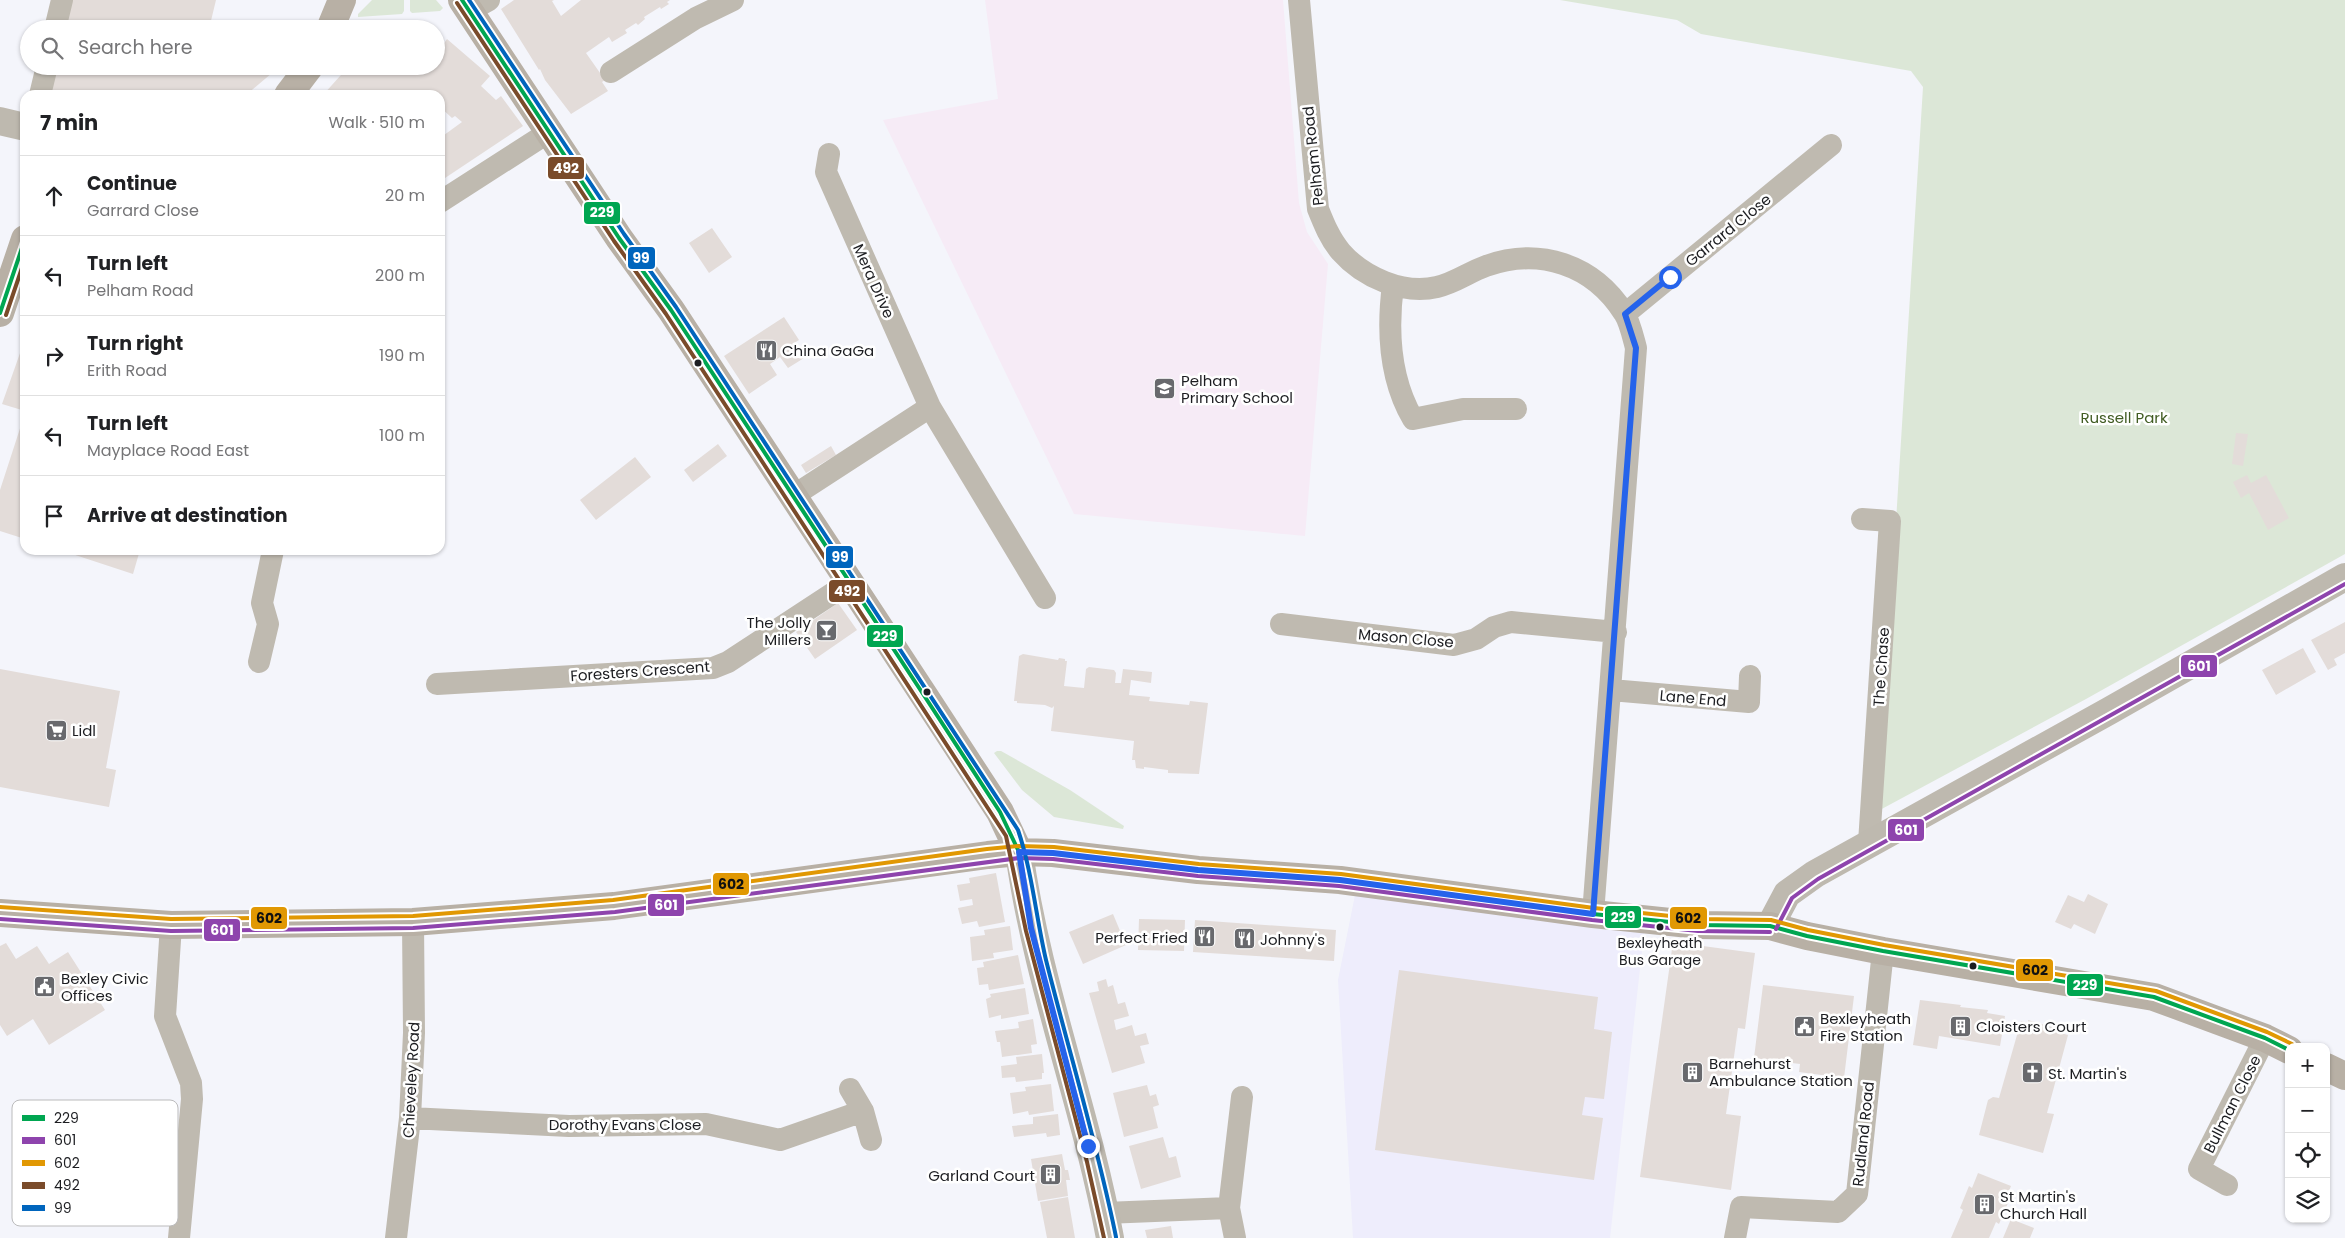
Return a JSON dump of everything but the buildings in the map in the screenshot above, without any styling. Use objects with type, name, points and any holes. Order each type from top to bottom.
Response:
[{"type":"main road","points":[[334,20],[342,0]]},
{"type":"main road","points":[[475,4],[549,132],[619,238],[671,310],[850,582],[1000,812],[1012,833],[1019,852]]},
{"type":"main road","points":[[292,90],[303,75]]},
{"type":"main road","points":[[0,313],[20,253]]},
{"type":"main road","points":[[0,913],[172,925],[412,922],[614,906],[1019,852],[1053,853],[1198,870],[1340,880],[1593,914],[1699,925],[1770,926],[1807,936],[1882,951],[2154,998],[2277,1044]]},
{"type":"main road","points":[[2330,1070],[2345,1076]]},
{"type":"street","points":[[57,20],[62,0]]},
{"type":"street","points":[[611,72],[696,18],[733,0]]},
{"type":"street","name":"Pelham Road","points":[[1299,0],[1318,209],[1326,230],[1342,252],[1364,272],[1393,285],[1411,288],[1435,288],[1454,282],[1484,266],[1515,258],[1539,257],[1560,261],[1580,269],[1605,288],[1625,314],[1636,348],[1616,632],[1593,914]]},
{"type":"street","points":[[41,90],[45,75]]},
{"type":"street","points":[[0,121],[20,126]]},
{"type":"street","points":[[445,199],[549,132]]},
{"type":"street","name":"Garrard Close","points":[[1625,314],[1831,145]]},
{"type":"street","name":"Mera Drive","points":[[829,154],[826,172],[930,407],[1045,598]]},
{"type":"street","points":[[1393,285],[1389,316],[1390,349],[1401,400],[1413,419],[1463,409],[1516,409]]},
{"type":"street","points":[[793,496],[930,407]]},
{"type":"street","name":"The Chase","points":[[1862,519],[1890,520],[1869,843]]},
{"type":"street","points":[[259,662],[268,624],[262,602],[272,555]]},
{"type":"street","points":[[1770,926],[1787,894],[1815,874],[2118,706],[2345,577]]},
{"type":"street","name":"Foresters Crescent","points":[[437,684],[713,668],[728,662],[850,582]]},
{"type":"street","name":"Mason Close","points":[[1281,624],[1454,645],[1476,638],[1494,627],[1511,622],[1616,632]]},
{"type":"street","name":"Lane End","points":[[1611,690],[1748,702],[1750,676]]},
{"type":"street","points":[[1019,852],[1031,928],[1107,1226],[1229,1208]]},
{"type":"street","name":"Chieveley Road","points":[[396,1238],[410,1118],[414,1033],[412,922]]},
{"type":"street","points":[[172,925],[165,1016],[190,1083],[192,1099],[179,1238]]},
{"type":"street","name":"Rudland Road","points":[[1735,1238],[1741,1207],[1838,1212],[1857,1194],[1882,951]]},
{"type":"street","name":"Bullman Close","points":[[2227,1184],[2199,1168],[2277,1044]]},
{"type":"street","points":[[850,1089],[863,1111],[872,1140]]},
{"type":"street","points":[[1235,1238],[1229,1208],[1242,1097]]},
{"type":"street","name":"Dorothy Evans Close","points":[[410,1118],[569,1126],[706,1124],[780,1140],[863,1111]]},
{"type":"shaded area","name":"Pelham Primary School","points":[[985,0],[1283,0],[1299,203],[1307,232],[1328,264],[1305,536],[1074,514],[883,120],[998,99]]},
{"type":"shaded area","name":"Bexleyheath Bus Garage","points":[[1355,895],[1644,933],[1610,1238],[1353,1238],[1338,980]]},
{"type":"green space","points":[[372,0],[404,0],[404,11],[402,14],[358,17],[358,14]]},
{"type":"green space","points":[[410,0],[436,0],[443,8],[440,11],[412,13],[410,11]]},
{"type":"green space","name":"Russell Park","points":[[1560,0],[2345,0],[2345,554],[2086,699],[1878,811],[1923,87],[1911,71],[1701,34],[1677,20]]},
{"type":"green space","points":[[1001,751],[1070,790],[1124,826],[1123,829],[1054,817],[1022,790],[994,753]]},
{"type":"transit line","name":"229","points":[[462,0],[619,238],[671,310],[927,700],[1000,812],[1019,852]]},
{"type":"transit line","name":"99","points":[[469,0],[624,234],[676,307],[1018,830],[1027,862],[1046,960],[1092,1132],[1116,1237]]},
{"type":"transit line","name":"492","points":[[457,3],[614,241],[666,314],[1006,836],[1026,931],[1087,1162],[1104,1238]]},
{"type":"transit line","name":"229","points":[[0,313],[20,254]]},
{"type":"transit line","name":"492","points":[[6,315],[20,274]]},
{"type":"transit line","name":"601","points":[[1776,929],[1792,898],[1818,879],[2345,584]]},
{"type":"transit line","name":"602","points":[[0,907],[171,919],[413,916],[613,900],[987,849],[1019,846],[1054,847],[1199,864],[1341,874],[1594,908],[1699,919],[1771,920],[1808,930],[1884,945],[2156,991],[2267,1032],[2290,1043]]},
{"type":"transit line","name":"229","points":[[1019,852],[1053,853],[1198,870],[1340,880],[1593,914],[1699,925],[1770,926],[1807,936],[1883,951],[2154,997],[2265,1038],[2285,1048]]},
{"type":"transit line","name":"601","points":[[0,919],[171,931],[413,928],[615,912],[1019,858],[1053,859],[1198,876],[1339,886],[1592,920],[1698,931],[1770,932]]},
{"type":"place","name":"China GaGa","points":[[766,350]]},
{"type":"place","name":"Pelham Primary School","points":[[1165,389]]},
{"type":"place","name":"The Jolly Millers","points":[[827,631]]},
{"type":"place","name":"Lidl","points":[[56,730]]},
{"type":"place","name":"Bexleyheath Bus Garage","points":[[1660,927]]},
{"type":"place","name":"Perfect Fried","points":[[1204,937]]},
{"type":"place","name":"Johnny's","points":[[1244,939]]},
{"type":"place","name":"Bexley Civic Offices","points":[[45,987]]},
{"type":"place","name":"Cloisters Court","points":[[1960,1026]]},
{"type":"place","name":"Bexleyheath Fire Station","points":[[1804,1027]]},
{"type":"place","name":"Barnehurst Ambulance Station","points":[[1693,1072]]},
{"type":"place","name":"St. Martin's","points":[[2032,1073]]},
{"type":"place","name":"Garland Court","points":[[1051,1175]]},
{"type":"place","name":"St Martin's Church Hall","points":[[1984,1205]]},
{"type":"route","points":[[1088,1146],[1031,928],[1019,852],[1053,853],[1198,870],[1340,880],[1593,914],[1616,632],[1636,348],[1625,314],[1670,277]]}]
